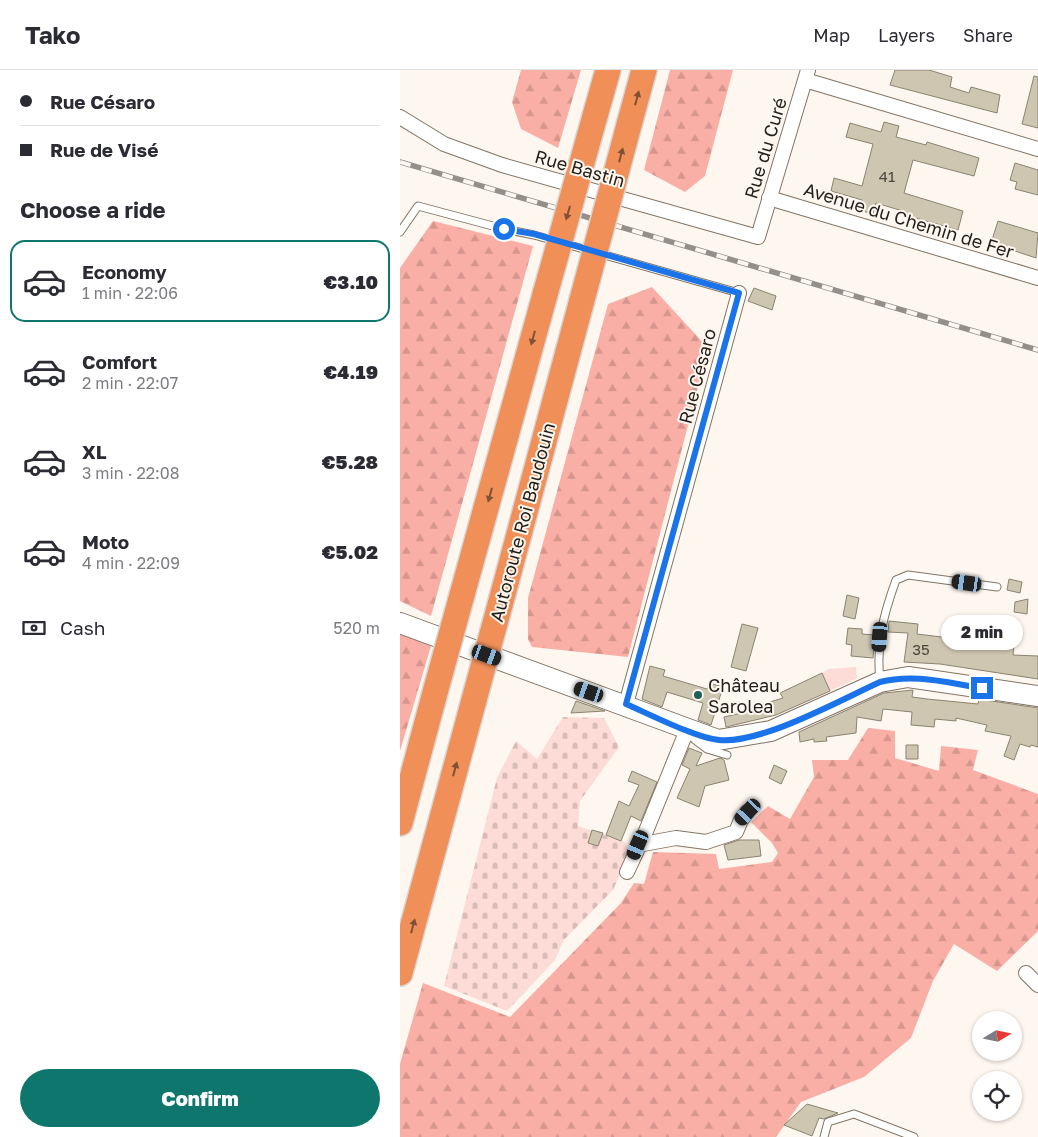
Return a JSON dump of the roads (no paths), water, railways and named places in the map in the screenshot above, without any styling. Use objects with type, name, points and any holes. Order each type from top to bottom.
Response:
[{"type":"highway","points":[[400,823],[608,70]]},
{"type":"highway","name":"Autoroute Roi Baudouin","points":[[400,973],[644,70]]},
{"type":"street","points":[[806,75],[1038,149]]},
{"type":"street","name":"Rue du Curé","points":[[758,237],[806,75]]},
{"type":"street","name":"Rue Bastin","points":[[400,117],[444,144],[502,165],[758,237]]},
{"type":"street","name":"Avenue du Chemin de Fer","points":[[769,198],[1038,278]]},
{"type":"street","name":"Rue Césaro","points":[[626,704],[739,293]]},
{"type":"street","points":[[400,623],[626,704],[687,732],[718,740],[772,731],[880,682],[908,677],[1038,696]]},
{"type":"street","points":[[627,872],[687,732]]},
{"type":"street","points":[[638,845],[676,838],[706,842],[736,832],[741,820],[748,812]]},
{"type":"street","points":[[1026,974],[1038,985]]},
{"type":"lane","name":"Rue Césaro","points":[[400,232],[418,206],[504,229],[534,234],[739,293]]},
{"type":"lane","points":[[880,682],[878,666],[881,623],[896,580],[908,575],[997,587]]},
{"type":"lane","points":[[687,732],[707,749],[727,755]]},
{"type":"lane","points":[[824,1137],[828,1122],[854,1114],[914,1137]]},
{"type":"railway","points":[[400,162],[1038,350]]},
{"type":"place","name":"Château Sarolea","points":[[698,695]]}]
